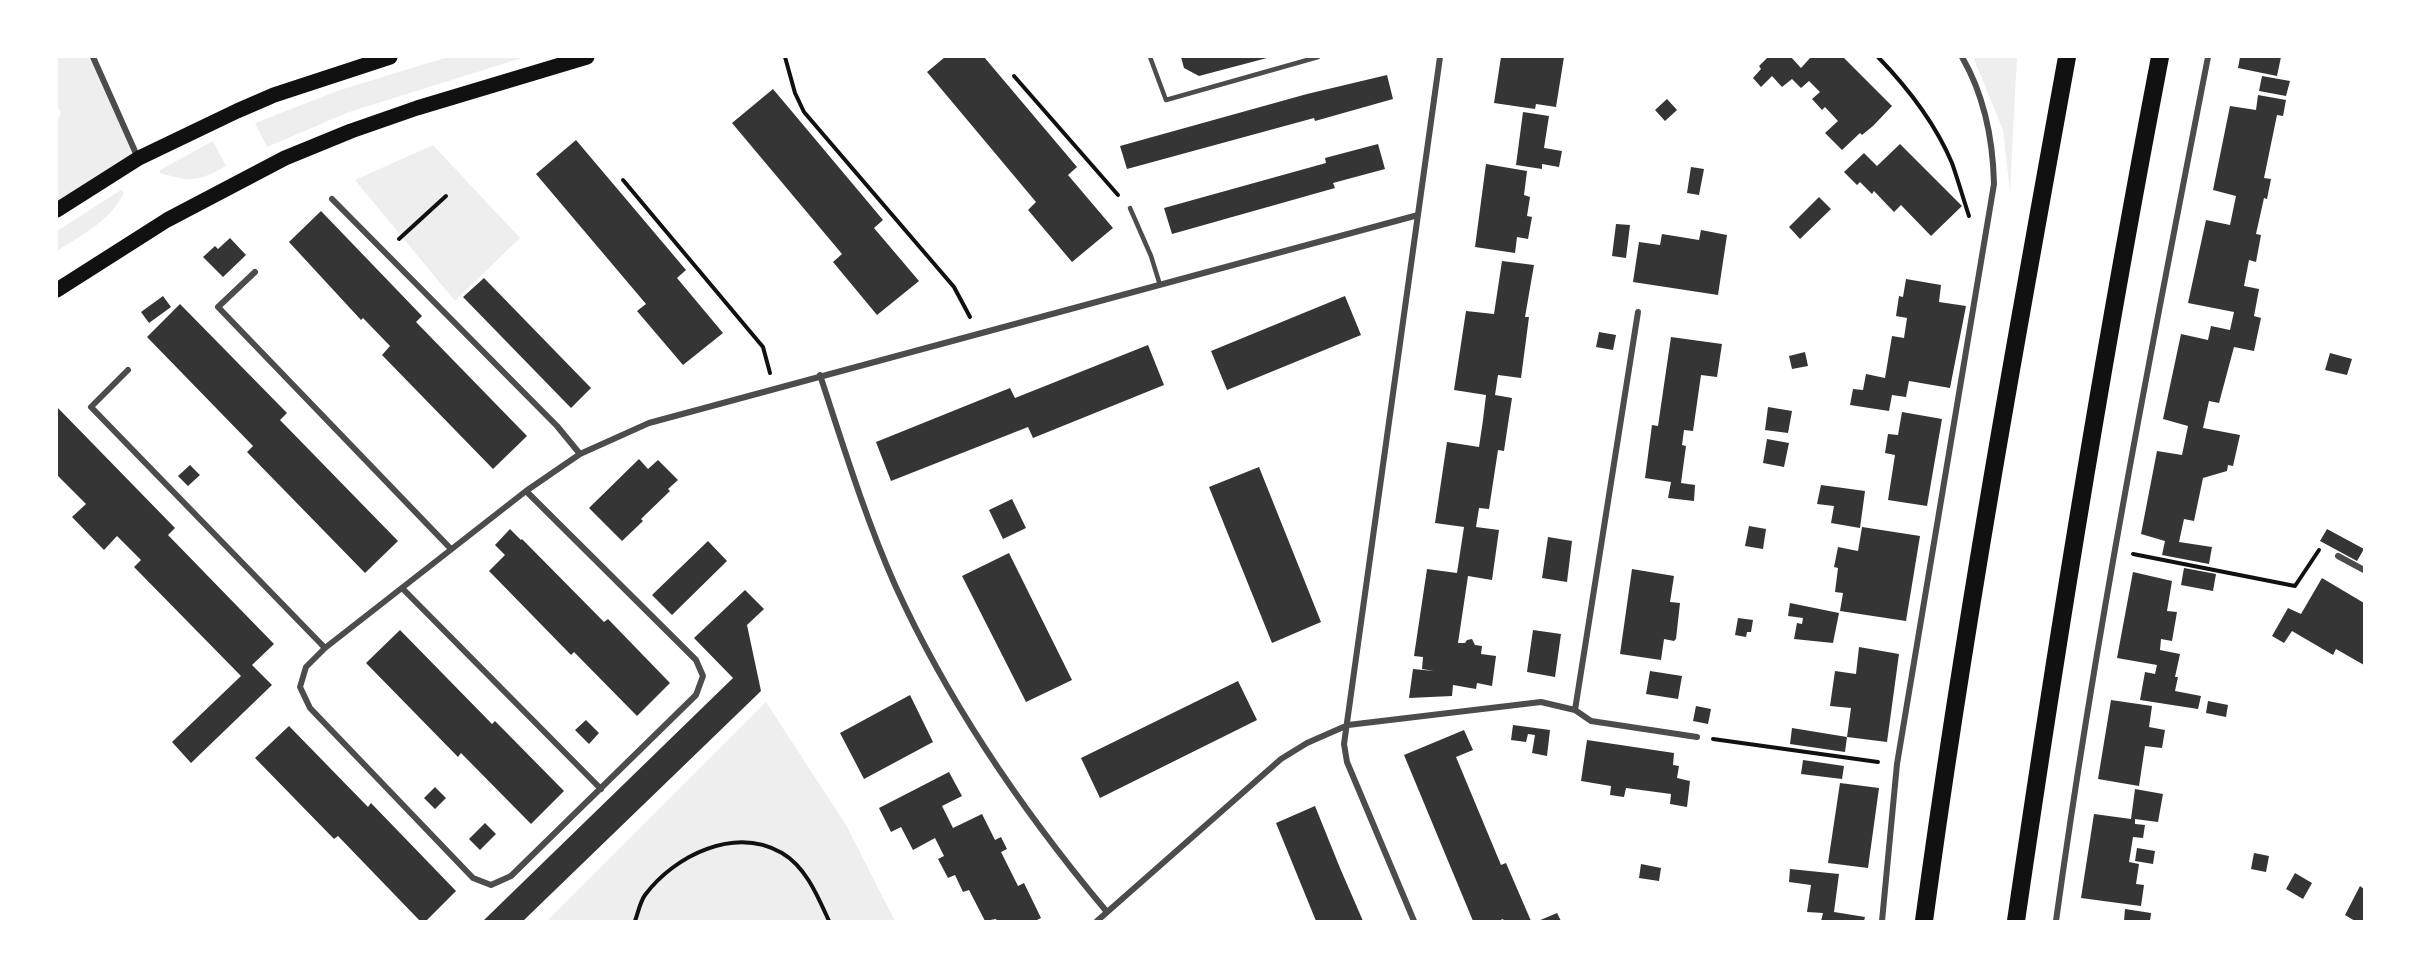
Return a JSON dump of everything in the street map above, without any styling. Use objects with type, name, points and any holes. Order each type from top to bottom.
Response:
[{"type":"highway","points":[[1924,921],[1948,745],[2015,341],[2067,57]]},
{"type":"highway","points":[[2016,921],[2038,764],[2124,250],[2160,57]]},
{"type":"main road","points":[[57,210],[139,158],[274,95],[390,57]]},
{"type":"main road","points":[[57,290],[167,220],[285,158],[351,131],[417,108],[588,57]]},
{"type":"street","points":[[93,57],[139,158]]},
{"type":"street","points":[[1414,921],[1347,762],[1344,744],[1440,57]]},
{"type":"street","points":[[1881,921],[1897,764],[1994,184],[1990,134],[1980,100],[1962,57]]},
{"type":"street","points":[[2056,921],[2079,756],[2114,550],[2208,57]]},
{"type":"street","points":[[332,199],[557,426],[580,454]]},
{"type":"street","points":[[526,491],[696,660],[704,676],[696,695],[601,789],[511,876],[490,885],[473,878],[310,708],[300,687],[306,667],[325,648],[526,491],[580,454],[649,423],[1418,215]]},
{"type":"street","points":[[255,272],[219,308],[451,549]]},
{"type":"street","points":[[1575,710],[1638,312]]},
{"type":"street","points":[[128,370],[91,407],[325,648]]},
{"type":"street","points":[[820,375],[863,506],[895,585],[934,662],[1008,785],[1056,851],[1107,912]]},
{"type":"street","points":[[2338,556],[2364,570]]},
{"type":"street","points":[[402,588],[601,789]]},
{"type":"street","points":[[1097,921],[1281,759],[1307,743],[1348,725],[1541,702],[1575,710],[1591,721],[1697,737]]},
{"type":"lane","points":[[1150,57],[1166,100],[1318,57]]},
{"type":"lane","points":[[1130,208],[1151,256],[1160,285]]},
{"type":"path","points":[[785,57],[795,93],[804,112],[954,287],[979,335]]},
{"type":"path","points":[[1878,57],[1901,81],[1938,136],[1952,163],[1982,254]]},
{"type":"path","points":[[1014,76],[1130,208]]},
{"type":"path","points":[[623,180],[763,347],[774,389]]},
{"type":"path","points":[[385,252],[446,195]]},
{"type":"path","points":[[2114,550],[2295,586],[2321,547],[2338,556]]},
{"type":"path","points":[[1697,737],[1897,764]]},
{"type":"path","points":[[635,921],[644,897],[672,868],[709,846],[751,842],[783,854],[802,870],[829,921]]},
{"type":"shaded area","points":[[57,57],[95,57],[135,158],[57,207],[57,120],[61,114],[57,105]]},
{"type":"shaded area","points":[[448,57],[525,57],[349,112],[267,147],[255,123],[340,90]]},
{"type":"shaded area","points":[[1973,57],[2017,57],[2010,191],[2003,130]]},
{"type":"shaded area","points":[[213,141],[226,166],[194,179],[160,173],[160,170]]},
{"type":"shaded area","points":[[433,145],[520,238],[455,301],[355,180]]},
{"type":"shaded area","points":[[121,190],[124,193],[104,219],[57,251],[57,231]]},
{"type":"shaded area","points":[[766,702],[846,825],[895,921],[547,921]]},
{"type":"building","points":[[945,57],[984,57],[1077,167],[1068,175],[1113,228],[1072,262],[1028,210],[1036,202],[927,72]]},
{"type":"building","points":[[1181,57],[1267,58],[1199,76],[1184,68]]},
{"type":"building","points":[[1501,57],[1564,57],[1556,107],[1536,104],[1535,109],[1494,103]]},
{"type":"building","points":[[1768,57],[1791,57],[1801,68],[1811,57],[1843,57],[1892,106],[1873,126],[1862,135],[1860,133],[1842,150],[1825,133],[1838,121],[1825,107],[1822,110],[1812,99],[1820,92],[1809,81],[1801,88],[1792,79],[1782,87],[1772,76],[1761,87],[1753,78],[1761,69],[1759,66]]},
{"type":"building","points":[[2240,57],[2281,57],[2277,76],[2238,68]]},
{"type":"building","points":[[1387,75],[1393,99],[1127,169],[1120,146],[1307,94]]},
{"type":"building","points":[[2262,76],[2290,81],[2286,96],[2259,91]]},
{"type":"building","points":[[773,89],[883,220],[874,228],[919,281],[877,315],[833,262],[842,254],[732,123]]},
{"type":"building","points":[[2258,95],[2286,100],[2283,116],[2277,115],[2264,178],[2271,179],[2256,234],[2261,235],[2256,262],[2249,260],[2244,286],[2259,289],[2254,316],[2261,318],[2254,351],[2234,347],[2219,403],[2209,401],[2203,428],[2240,435],[2233,466],[2228,465],[2227,471],[2203,478],[2194,521],[2184,519],[2179,542],[2212,547],[2209,564],[2162,555],[2165,541],[2141,534],[2157,451],[2182,455],[2188,426],[2163,419],[2181,334],[2208,340],[2211,326],[2230,330],[2234,312],[2188,303],[2206,220],[2230,225],[2236,196],[2213,190],[2230,106],[2256,110]]},
{"type":"building","points":[[1667,99],[1677,110],[1665,121],[1655,110]]},
{"type":"building","points":[[1523,112],[1549,116],[1544,148],[1562,151],[1559,167],[1542,164],[1542,169],[1516,165]]},
{"type":"building","points":[[576,140],[686,270],[677,278],[723,333],[683,365],[637,311],[646,304],[536,174]]},
{"type":"building","points":[[1378,144],[1385,169],[1333,183],[1335,188],[1172,234],[1164,208],[1326,163],[1325,158]]},
{"type":"building","points":[[1900,144],[1962,206],[1931,236],[1901,205],[1894,212],[1874,191],[1872,194],[1860,182],[1857,185],[1844,172],[1864,153],[1877,166]]},
{"type":"building","points":[[1486,164],[1527,171],[1524,195],[1530,197],[1527,216],[1532,217],[1528,239],[1517,237],[1515,253],[1475,247]]},
{"type":"building","points":[[1691,167],[1704,169],[1699,195],[1687,193]]},
{"type":"building","points":[[1819,197],[1831,209],[1800,239],[1789,227]]},
{"type":"building","points":[[321,211],[422,316],[416,322],[527,436],[493,469],[382,355],[390,346],[363,318],[361,320],[289,242]]},
{"type":"building","points":[[1616,224],[1630,225],[1626,258],[1612,256]]},
{"type":"building","points":[[1701,230],[1727,235],[1718,295],[1633,282],[1639,242],[1660,245],[1662,234],[1699,240]]},
{"type":"building","points":[[230,238],[246,255],[223,277],[203,257],[215,246],[218,249]]},
{"type":"building","points":[[1502,261],[1534,265],[1525,317],[1529,317],[1521,378],[1498,375],[1495,395],[1512,398],[1504,451],[1498,450],[1489,509],[1479,508],[1476,527],[1499,530],[1492,580],[1468,576],[1458,643],[1465,643],[1472,639],[1475,645],[1482,646],[1481,654],[1496,656],[1492,686],[1477,683],[1476,689],[1453,685],[1452,696],[1409,698],[1413,669],[1434,671],[1422,669],[1423,657],[1414,656],[1427,569],[1457,573],[1464,527],[1435,523],[1447,442],[1479,447],[1483,420],[1486,395],[1454,390],[1466,311],[1494,314]]},
{"type":"building","points":[[484,278],[591,388],[571,408],[463,297]]},
{"type":"building","points":[[1906,279],[1941,285],[1939,302],[1966,306],[1950,388],[1909,381],[1906,397],[1892,395],[1889,411],[1850,405],[1853,389],[1863,390],[1866,374],[1885,378],[1892,336],[1904,338],[1907,318],[1896,316],[1899,296],[1903,297]]},
{"type":"building","points":[[163,296],[171,307],[149,323],[141,312]]},
{"type":"building","points":[[1345,296],[1361,335],[1227,390],[1211,351]]},
{"type":"building","points":[[180,304],[287,413],[280,420],[398,541],[365,573],[247,452],[253,446],[147,337]]},
{"type":"building","points":[[1599,332],[1616,335],[1613,350],[1596,347]]},
{"type":"building","points":[[1671,337],[1722,344],[1717,377],[1701,375],[1693,431],[1684,430],[1682,445],[1686,446],[1681,483],[1695,485],[1694,501],[1668,498],[1671,482],[1645,478],[1652,425],[1658,426]]},
{"type":"building","points":[[1148,345],[1164,385],[1033,438],[1028,427],[891,481],[876,442],[1010,388],[1015,398]]},
{"type":"building","points":[[1805,352],[1808,366],[1792,369],[1789,356]]},
{"type":"building","points":[[2330,353],[2352,359],[2347,375],[2325,370]]},
{"type":"building","points":[[57,407],[175,528],[168,535],[274,644],[252,665],[272,685],[191,763],[172,742],[241,676],[134,567],[141,560],[117,536],[104,550],[72,517],[86,504],[57,475]]},
{"type":"building","points":[[1768,407],[1792,411],[1788,433],[1765,430]]},
{"type":"building","points":[[1902,412],[1942,419],[1927,506],[1888,500],[1895,455],[1885,453],[1888,434],[1898,435]]},
{"type":"building","points":[[1767,439],[1789,443],[1784,467],[1763,463]]},
{"type":"building","points":[[639,459],[648,469],[658,460],[678,480],[641,519],[643,521],[622,541],[589,508]]},
{"type":"building","points":[[190,465],[200,475],[188,486],[178,476]]},
{"type":"building","points":[[1259,467],[1321,622],[1272,643],[1209,487]]},
{"type":"building","points":[[1821,485],[1865,491],[1860,528],[1831,523],[1834,506],[1817,504]]},
{"type":"building","points":[[1012,499],[1026,528],[1003,539],[989,510]]},
{"type":"building","points":[[1749,526],[1766,529],[1763,549],[1745,546]]},
{"type":"building","points":[[1862,527],[1920,536],[1906,621],[1840,611],[1843,593],[1835,592],[1838,568],[1834,567],[1838,547],[1858,551]]},
{"type":"building","points":[[510,529],[604,622],[608,619],[670,683],[637,716],[574,652],[571,655],[489,571],[505,555],[495,545]]},
{"type":"building","points":[[2327,529],[2364,549],[2357,561],[2320,541]]},
{"type":"building","points":[[1548,537],[1572,541],[1567,582],[1542,578]]},
{"type":"building","points":[[708,541],[727,561],[672,615],[652,595]]},
{"type":"building","points":[[1009,553],[1072,680],[1026,702],[962,576]]},
{"type":"building","points":[[2184,568],[2216,574],[2213,591],[2181,585]]},
{"type":"building","points":[[1632,569],[1674,576],[1670,602],[1680,603],[1676,639],[1674,641],[1664,639],[1661,660],[1620,654]]},
{"type":"building","points":[[2133,572],[2172,581],[2167,611],[2177,612],[2172,641],[2161,639],[2160,650],[2180,654],[2175,677],[2178,677],[2175,691],[2201,696],[2198,709],[2140,700],[2145,672],[2155,674],[2157,665],[2117,658]]},
{"type":"building","points":[[2322,578],[2364,603],[2364,665],[2336,649],[2333,655],[2292,631],[2284,643],[2272,636],[2288,608],[2301,614]]},
{"type":"building","points":[[745,590],[764,609],[747,625],[761,691],[523,921],[483,921],[733,678],[694,638]]},
{"type":"building","points":[[1790,603],[1839,613],[1833,643],[1794,639],[1797,623],[1802,624],[1803,618],[1788,616]]},
{"type":"building","points":[[1738,618],[1753,620],[1751,632],[1747,632],[1746,637],[1735,635]]},
{"type":"building","points":[[400,630],[492,724],[495,721],[564,791],[531,824],[461,753],[458,757],[366,663]]},
{"type":"building","points":[[1533,630],[1561,634],[1555,677],[1527,672]]},
{"type":"building","points":[[1859,647],[1899,654],[1887,742],[1847,737],[1851,708],[1830,706],[1835,671],[1856,674]]},
{"type":"building","points":[[1650,671],[1682,676],[1678,699],[1646,694]]},
{"type":"building","points":[[1238,681],[1257,720],[1100,798],[1081,758]]},
{"type":"building","points":[[910,695],[933,742],[864,779],[840,733]]},
{"type":"building","points":[[2111,700],[2152,706],[2149,727],[2165,730],[2162,748],[2145,746],[2139,786],[2098,779]]},
{"type":"building","points":[[2208,701],[2228,705],[2226,717],[2206,713]]},
{"type":"building","points":[[1696,706],[1711,709],[1708,724],[1693,721]]},
{"type":"building","points":[[586,720],[599,733],[589,744],[575,730]]},
{"type":"building","points":[[1513,725],[1550,730],[1547,756],[1532,753],[1535,735],[1528,734],[1526,742],[1511,740]]},
{"type":"building","points":[[289,726],[368,807],[371,803],[456,891],[426,921],[420,921],[338,836],[334,839],[255,758]]},
{"type":"building","points":[[1792,728],[1847,737],[1845,752],[1790,744]]},
{"type":"building","points":[[1464,730],[1473,750],[1456,757],[1501,865],[1506,863],[1531,921],[1504,921],[1503,919],[1473,921],[1404,755]]},
{"type":"building","points":[[1587,740],[1674,753],[1673,765],[1679,766],[1677,778],[1690,781],[1687,807],[1670,804],[1671,794],[1626,788],[1624,797],[1610,795],[1611,786],[1581,781]]},
{"type":"building","points":[[1803,760],[1844,766],[1842,779],[1801,774]]},
{"type":"building","points":[[949,772],[962,796],[942,806],[953,828],[982,814],[995,840],[1001,837],[1007,849],[1001,852],[1018,886],[1024,883],[1041,918],[1035,921],[997,921],[996,919],[985,921],[969,890],[963,892],[955,875],[948,878],[938,859],[944,856],[935,838],[913,850],[901,827],[891,832],[879,808]]},
{"type":"building","points":[[1840,783],[1879,788],[1868,868],[1828,863]]},
{"type":"building","points":[[435,787],[446,798],[435,809],[424,798]]},
{"type":"building","points":[[2135,789],[2163,794],[2158,822],[2135,819],[2135,824],[2145,825],[2143,838],[2133,837],[2129,862],[2139,864],[2136,884],[2144,885],[2141,906],[2081,898],[2094,814],[2131,819]]},
{"type":"building","points":[[1315,806],[1363,921],[1316,921],[1276,823]]},
{"type":"building","points":[[485,823],[496,834],[480,850],[469,839]]},
{"type":"building","points":[[2137,848],[2155,851],[2153,864],[2135,861]]},
{"type":"building","points":[[2254,853],[2269,856],[2266,872],[2251,869]]},
{"type":"building","points":[[1641,864],[1661,868],[1659,881],[1639,878]]},
{"type":"building","points":[[1790,869],[1839,874],[1834,912],[1865,917],[1864,921],[1821,921],[1823,913],[1807,912],[1811,885],[1789,882]]},
{"type":"building","points":[[2295,873],[2312,883],[2303,899],[2286,889]]},
{"type":"building","points":[[2360,886],[2364,889],[2364,921],[2355,921],[2345,915]]},
{"type":"building","points":[[2125,909],[2151,913],[2150,921],[2124,921]]},
{"type":"building","points":[[1557,913],[1561,921],[1538,921]]}]
